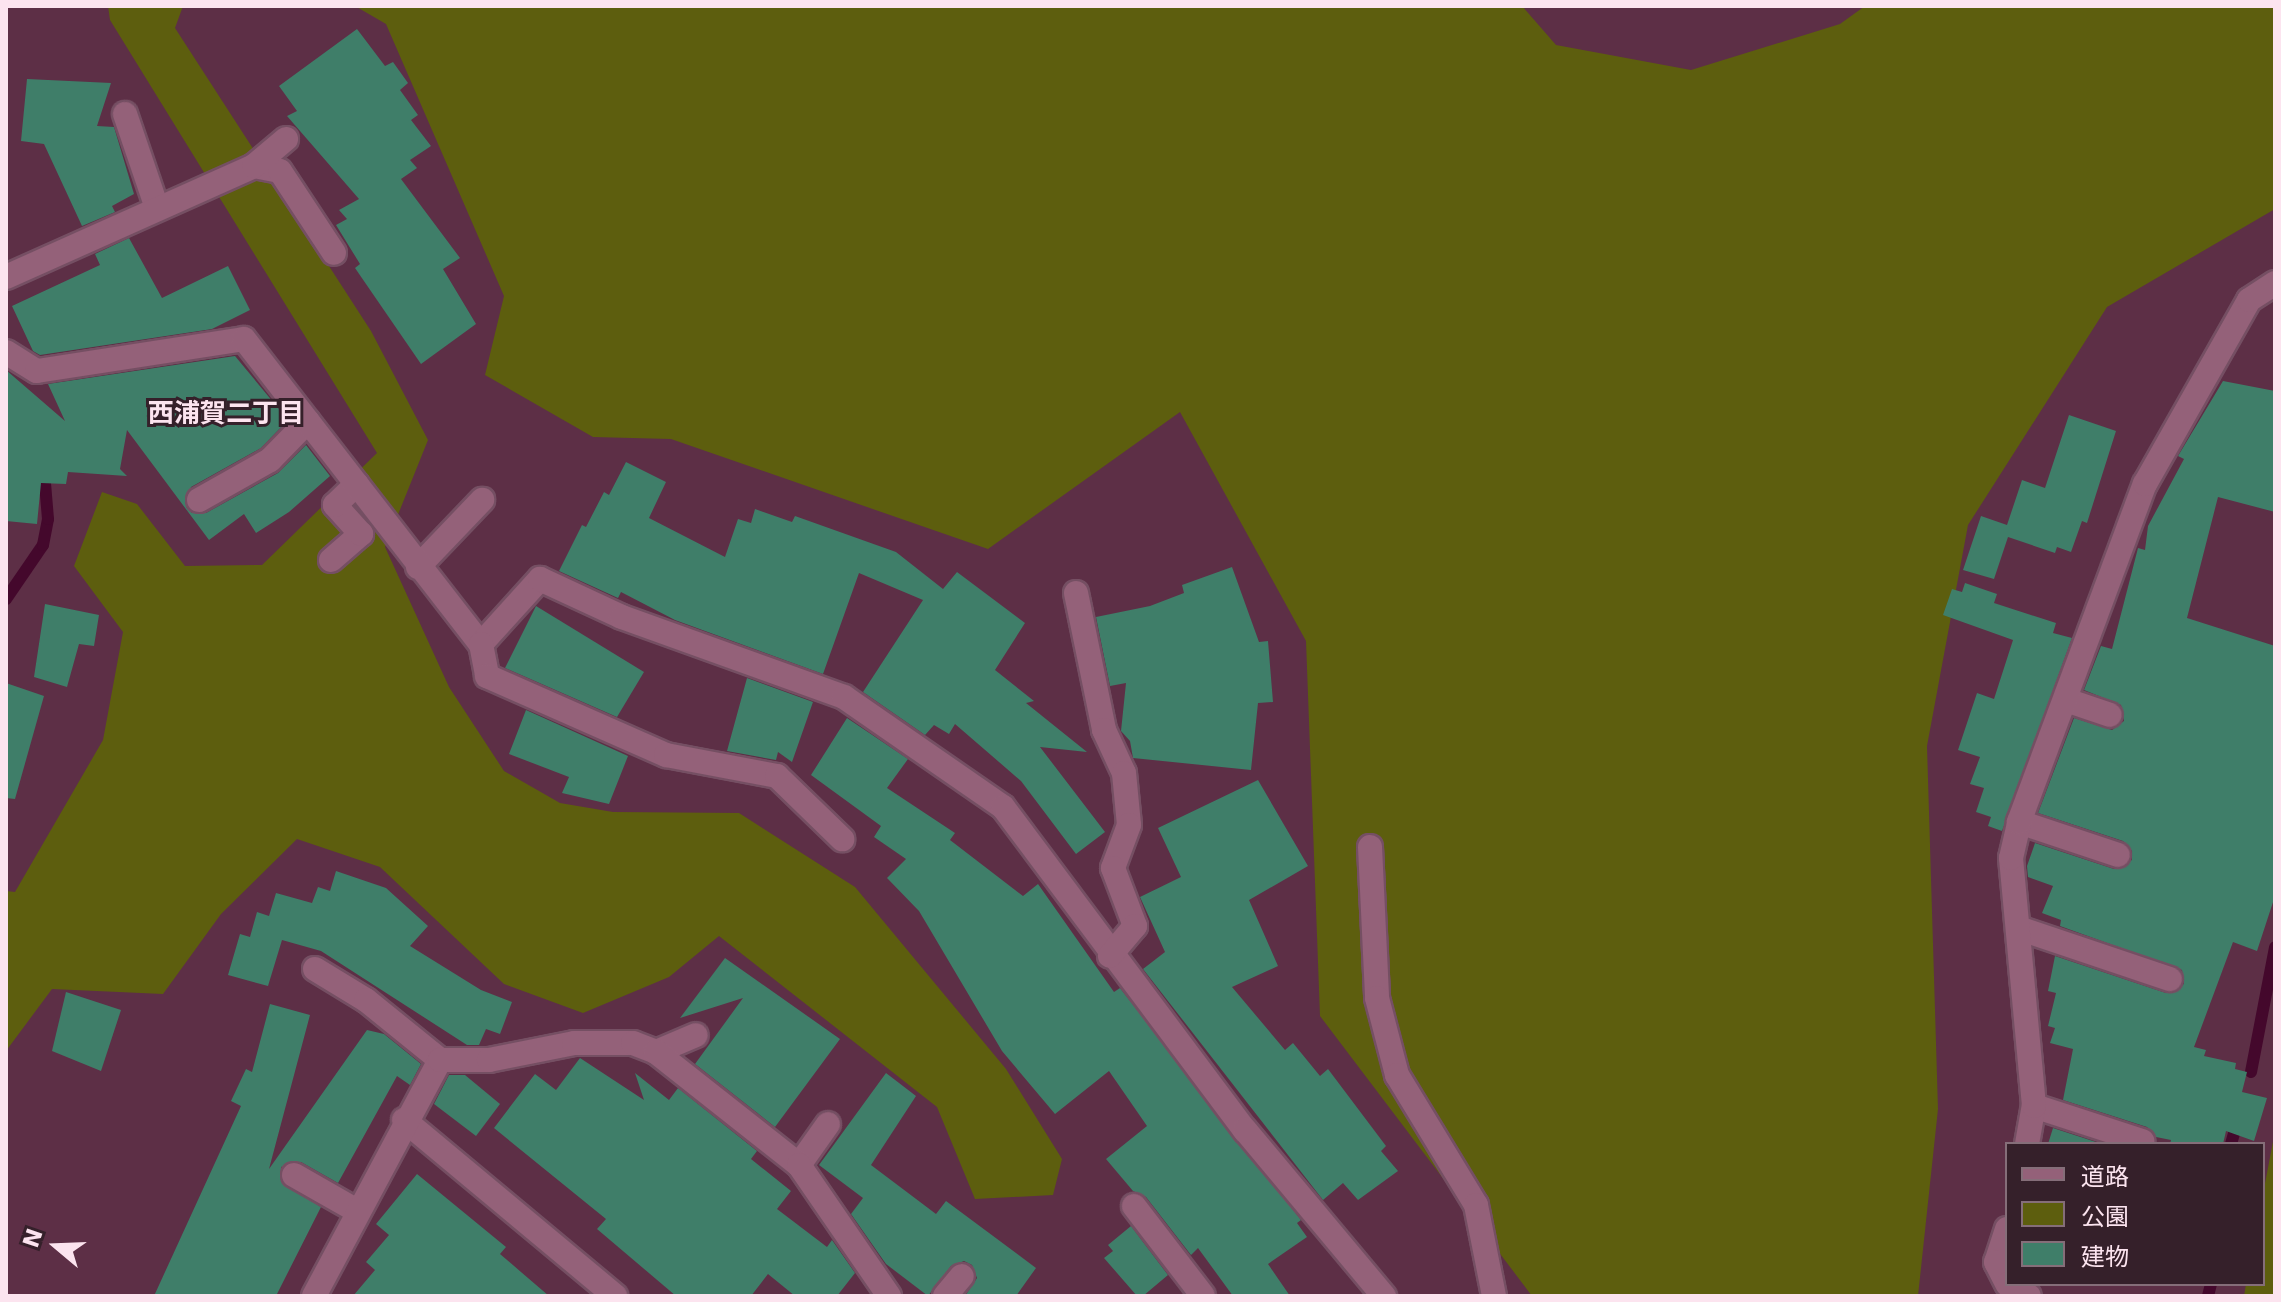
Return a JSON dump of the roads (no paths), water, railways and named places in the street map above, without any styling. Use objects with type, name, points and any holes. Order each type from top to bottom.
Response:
[{"type":"street","points":[[125,114],[157,208]]},
{"type":"street","points":[[6,277],[254,166],[286,139]]},
{"type":"street","points":[[254,166],[280,171],[334,253]]},
{"type":"street","points":[[2027,1142],[2034,1106],[2021,929],[2011,858],[2019,822],[2145,484],[2249,300],[2275,283]]},
{"type":"street","points":[[6,352],[37,371],[244,339],[418,567],[481,644],[487,676],[666,755],[777,776],[842,839]]},
{"type":"street","points":[[199,500],[270,460],[308,421]]},
{"type":"street","points":[[331,560],[361,534],[335,505],[357,484]]},
{"type":"street","points":[[418,567],[482,500]]},
{"type":"street","points":[[481,644],[540,579],[622,617],[844,697],[1003,807],[1110,956],[1299,1198],[1384,1296]]},
{"type":"street","points":[[1076,593],[1104,730],[1124,773],[1129,825],[1113,868],[1135,926],[1110,956]]},
{"type":"street","points":[[2066,700],[2110,715]]},
{"type":"street","points":[[2019,822],[2118,855]]},
{"type":"street","points":[[1370,847],[1377,998],[1397,1075],[1476,1205],[1494,1296]]},
{"type":"street","points":[[2021,929],[2170,979]]},
{"type":"street","points":[[315,969],[366,1000],[440,1060],[489,1060],[574,1043],[633,1043],[656,1052],[799,1165],[889,1296]]},
{"type":"street","points":[[656,1052],[696,1035]]},
{"type":"street","points":[[314,1296],[404,1120],[440,1060]]},
{"type":"street","points":[[2034,1106],[2142,1141]]},
{"type":"street","points":[[404,1120],[615,1296]]},
{"type":"street","points":[[799,1165],[828,1124]]},
{"type":"street","points":[[294,1175],[357,1211]]},
{"type":"street","points":[[1134,1206],[1203,1296]]},
{"type":"street","points":[[2005,1235],[1996,1262],[2005,1280]]},
{"type":"street","points":[[945,1296],[962,1276]]},
{"type":"street","points":[[2011,1286],[2029,1296]]},
{"type":"waterway","points":[[6,599],[43,545],[48,519],[44,471]]},
{"type":"waterway","points":[[2251,1072],[2275,947]]},
{"type":"waterway","points":[[2232,1142],[2238,1120]]},
{"type":"waterway","points":[[2208,1296],[2210,1286]]},
{"type":"district","name":"西浦賀二丁目","points":[[226,414]]}]
